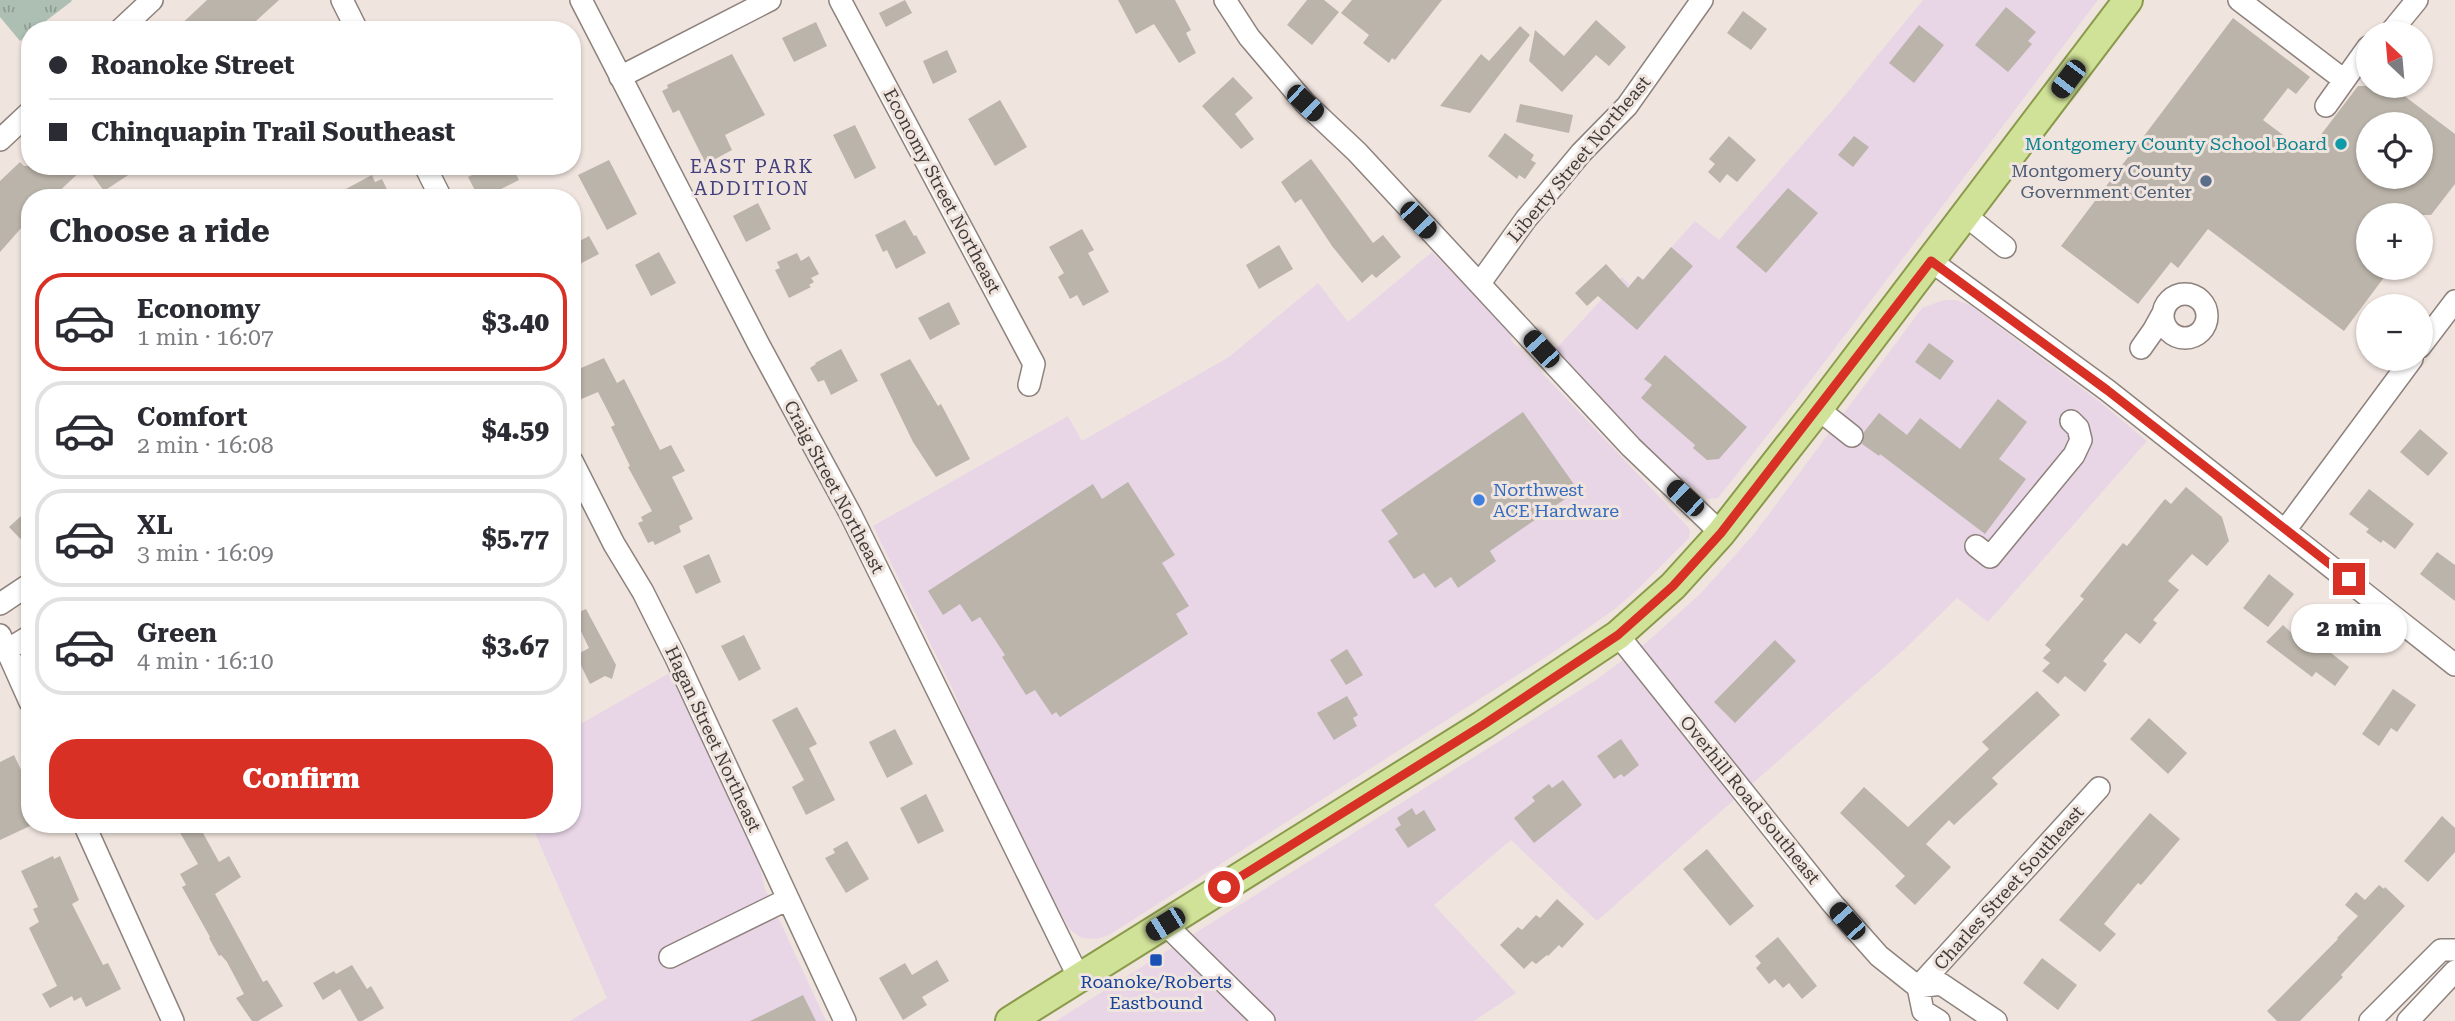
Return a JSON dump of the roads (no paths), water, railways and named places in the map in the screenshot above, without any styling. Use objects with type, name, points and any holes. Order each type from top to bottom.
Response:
[{"type":"main road","points":[[1010,1021],[1483,725],[1618,635],[1673,586],[1721,533],[1818,410],[2128,0]]},
{"type":"street","points":[[130,21],[152,0]]},
{"type":"street","points":[[342,0],[352,21]]},
{"type":"street","name":"Craig Street Northeast","points":[[581,0],[759,345],[851,515],[1079,978]]},
{"type":"street","points":[[620,77],[770,0]]},
{"type":"street","name":"Economy Street Northeast","points":[[840,0],[1034,364],[1029,385]]},
{"type":"street","points":[[1225,0],[1249,37],[1305,103],[1357,152],[1631,447],[1721,533]]},
{"type":"street","name":"Liberty Street Northeast","points":[[1480,283],[1541,200],[1581,153],[1627,106],[1702,0]]},
{"type":"street","points":[[2239,0],[2344,80]]},
{"type":"street","points":[[2400,21],[2417,0]]},
{"type":"street","points":[[2326,106],[2356,64]]},
{"type":"street","points":[[0,140],[21,120]]},
{"type":"street","points":[[1965,215],[2005,247]]},
{"type":"street","points":[[1931,261],[2107,390],[2455,665]]},
{"type":"street","points":[[2180,295],[2197,298],[2206,313],[2206,323],[2202,331],[2194,336],[2160,338],[2141,348],[2163,313],[2172,299],[2180,295]]},
{"type":"street","points":[[2433,330],[2455,302]]},
{"type":"street","points":[[2163,313],[2166,327],[2178,337]]},
{"type":"street","points":[[2286,530],[2403,371]]},
{"type":"street","points":[[1818,410],[1852,436]]},
{"type":"street","points":[[1976,546],[1990,557],[2074,455],[2081,440],[2078,428],[2071,421]]},
{"type":"street","name":"Hagan Street Northeast","points":[[581,479],[676,658],[845,1021]]},
{"type":"street","points":[[0,604],[21,590]]},
{"type":"street","name":"Overhill Road Southeast","points":[[1618,635],[1832,903],[1879,956],[1918,987],[1923,1011],[1939,1021]]},
{"type":"street","points":[[21,638],[3,642],[21,682]]},
{"type":"street","name":"Charles Street Southeast","points":[[1918,987],[2099,788]]},
{"type":"street","points":[[88,833],[173,1021]]},
{"type":"street","points":[[670,957],[788,899]]},
{"type":"street","points":[[1165,924],[1264,1021]]},
{"type":"street","points":[[2370,1021],[2441,950],[2455,950]]},
{"type":"street","points":[[2408,1021],[2455,971]]},
{"type":"street","points":[[1918,987],[1941,984],[1996,1021]]},
{"type":"place","name":"Montgomery County School Board","points":[[2341,144]]},
{"type":"place","name":"Montgomery County Government Center","points":[[2206,181]]},
{"type":"place","name":"Northwest ACE Hardware","points":[[1479,500]]},
{"type":"place","name":"Roanoke/Roberts Eastbound","points":[[1156,960]]},
{"type":"district","name":"EAST PARK ADDITION","points":[[752,177]]}]
